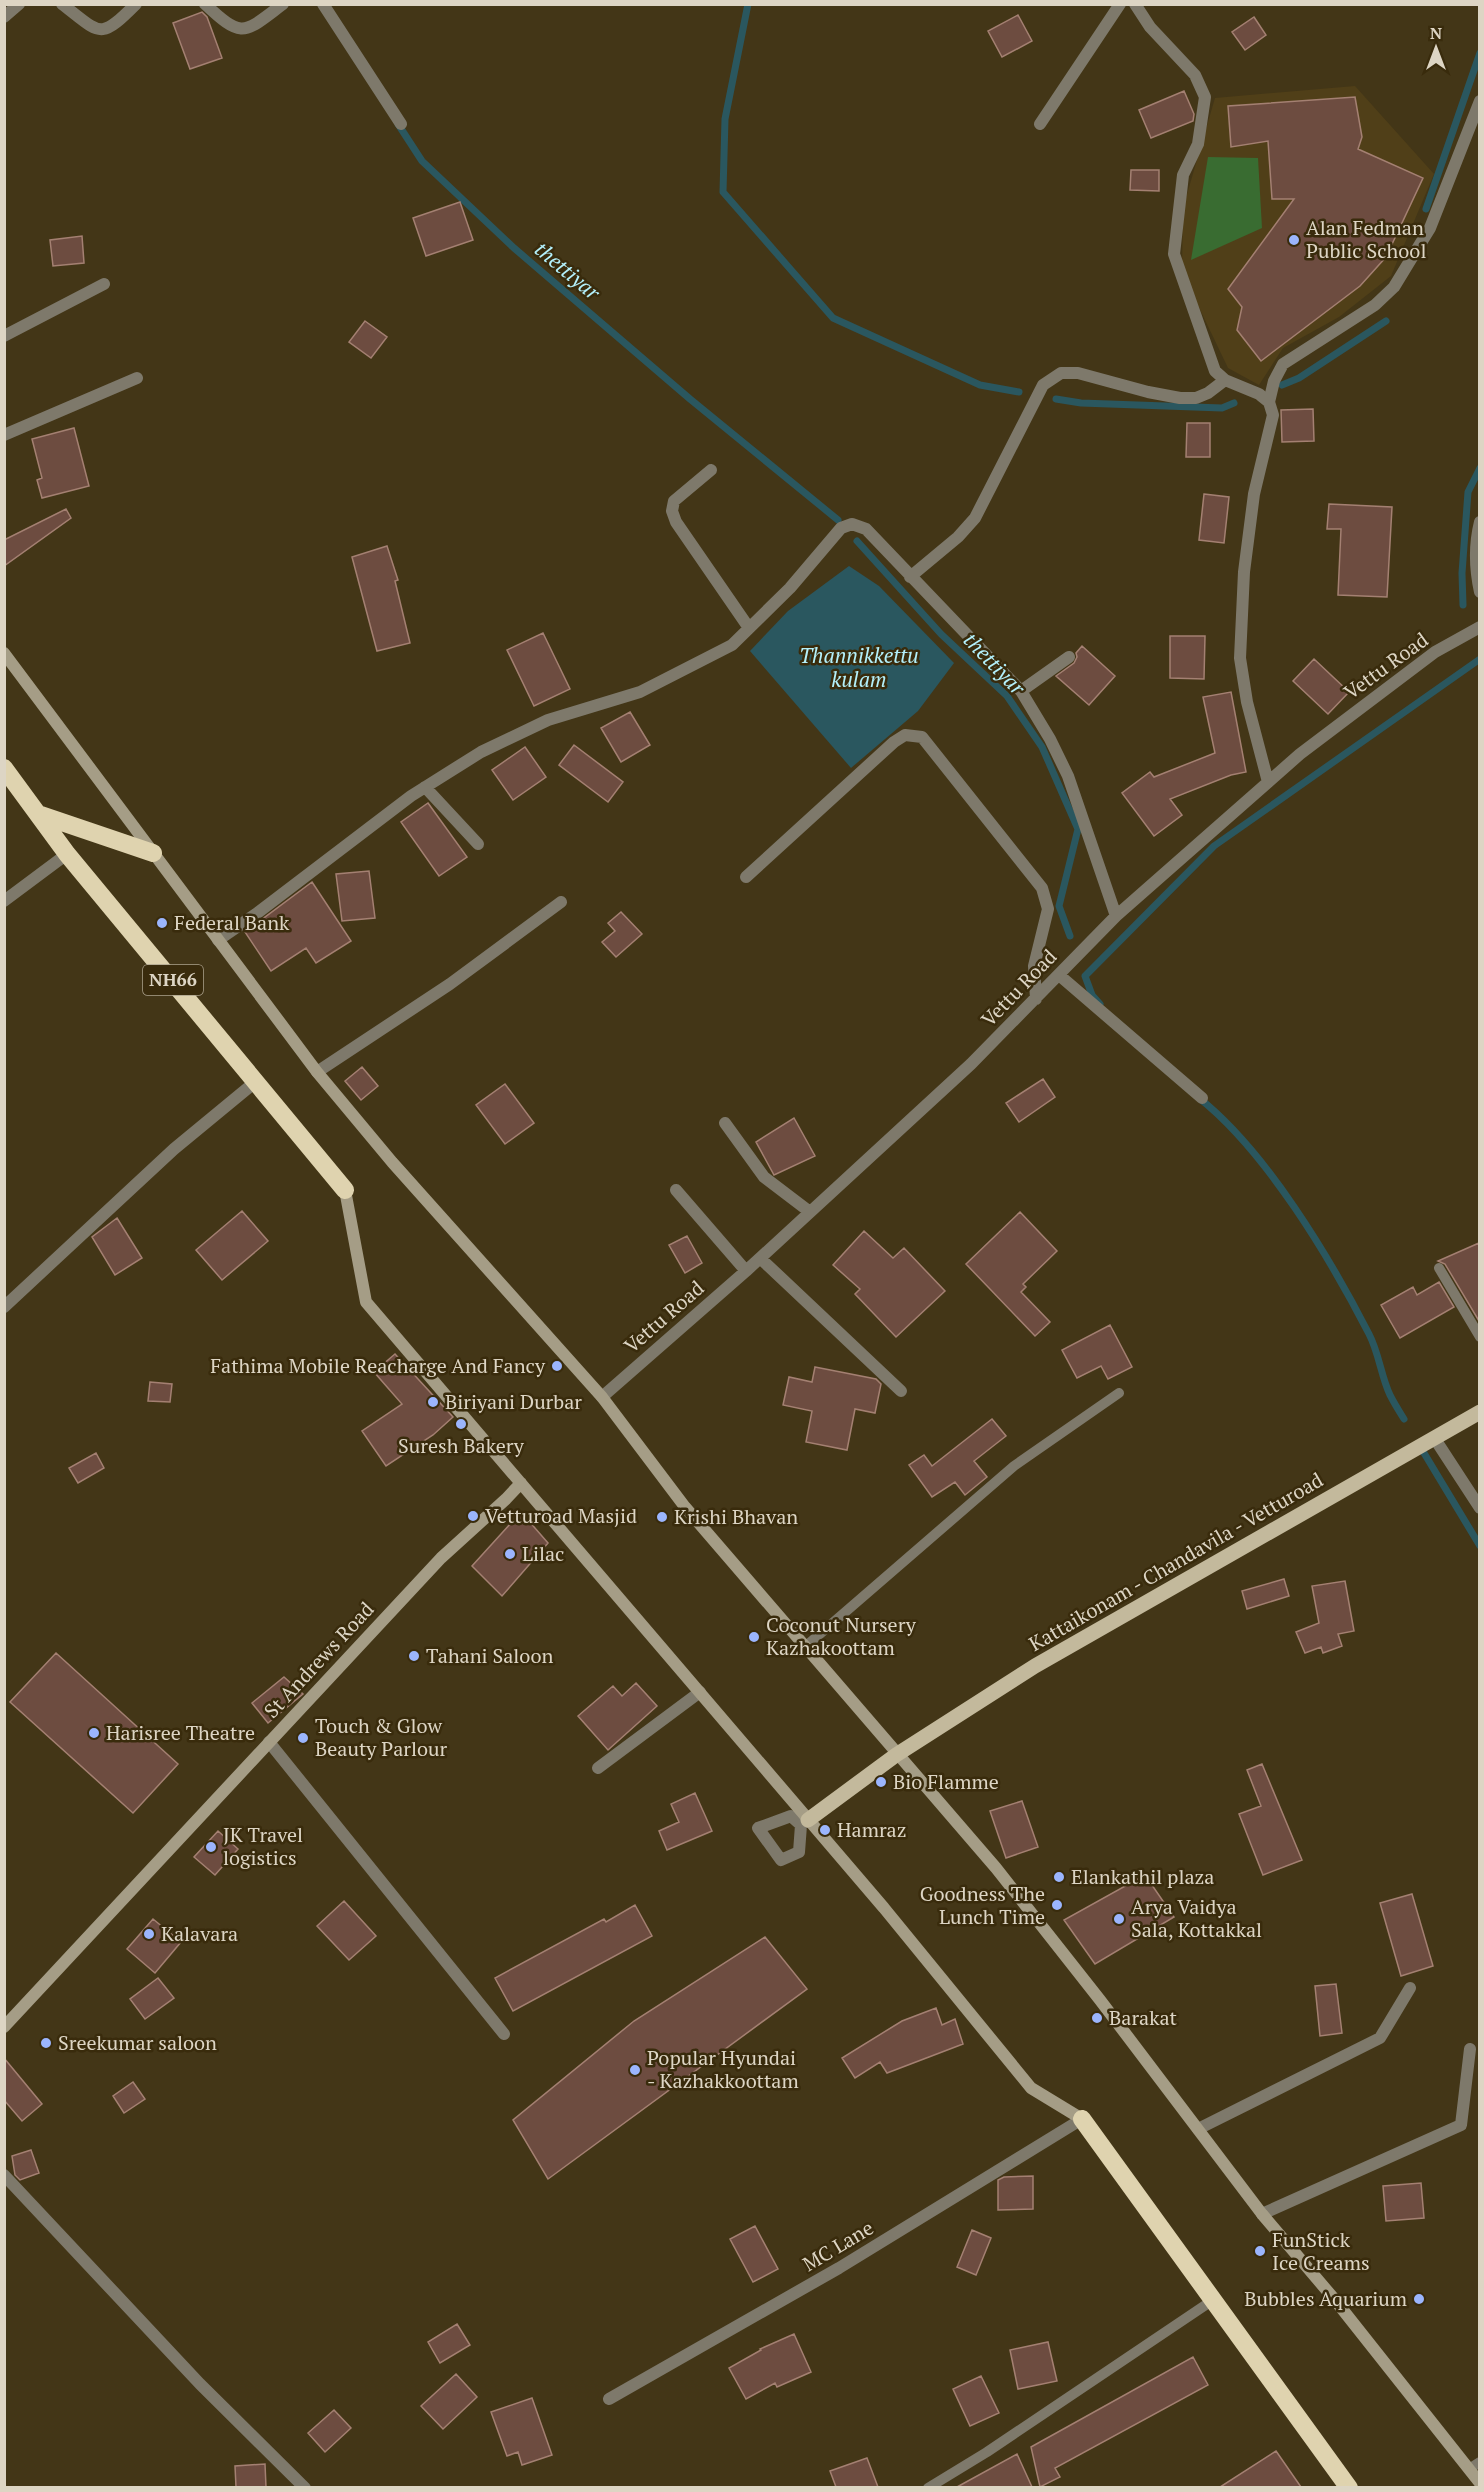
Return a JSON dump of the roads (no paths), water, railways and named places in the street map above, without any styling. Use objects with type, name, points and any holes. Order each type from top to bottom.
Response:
[{"type":"highway","name":"NH66","points":[[4,768],[67,854],[166,972],[254,1083],[345,1190]]},
{"type":"highway","points":[[38,814],[153,853]]},
{"type":"highway","points":[[1082,2119],[1349,2487]]},
{"type":"main road","name":"Kattaikonam - Chandavila - Vetturoad","points":[[805,1822],[896,1755],[1035,1666],[1479,1412]]},
{"type":"street","points":[[4,17],[19,4]]},
{"type":"street","points":[[62,4],[94,29],[104,32],[113,27],[136,4]]},
{"type":"street","points":[[205,4],[227,24],[239,30],[252,28],[283,4]]},
{"type":"street","points":[[323,4],[401,124]]},
{"type":"street","points":[[1040,124],[1120,4]]},
{"type":"street","points":[[1135,4],[1150,27],[1195,75],[1205,97],[1198,144],[1183,175],[1174,254],[1215,371],[1225,380],[1259,394],[1269,402]]},
{"type":"street","points":[[1268,782],[1247,702],[1240,658],[1244,572],[1254,494],[1271,428],[1273,415],[1269,402],[1274,381],[1282,364],[1375,305],[1394,287],[1430,228],[1479,101]]},
{"type":"street","points":[[4,336],[104,284]]},
{"type":"street","points":[[910,577],[958,537],[975,518],[1043,385],[1061,373],[1078,373],[1180,398],[1196,398],[1208,393],[1225,380]]},
{"type":"street","points":[[4,435],[137,378]]},
{"type":"street","points":[[711,470],[674,501],[672,511],[676,522],[749,628]]},
{"type":"street","points":[[1479,522],[1475,569],[1479,592]]},
{"type":"street","points":[[218,939],[256,914],[425,787],[482,752],[548,720],[640,692],[732,645],[790,588],[841,528],[852,524],[866,529],[1021,691],[1050,739],[1068,776],[1116,916]]},
{"type":"street","name":"Vettu Road","points":[[602,1397],[746,1271],[971,1064],[1116,916],[1268,782],[1300,754],[1435,652],[1479,627]]},
{"type":"street","points":[[4,653],[317,1072],[392,1162],[602,1397],[685,1507],[807,1646],[896,1755],[1004,1878],[1262,2214],[1474,2466],[1479,2483]]},
{"type":"street","points":[[1021,691],[1069,657]]},
{"type":"street","points":[[746,877],[894,742],[905,735],[922,737],[1042,888],[1048,909],[1034,966],[1036,999]]},
{"type":"street","points":[[425,787],[478,844]]},
{"type":"street","points":[[4,901],[67,854]]},
{"type":"street","points":[[317,1072],[450,984],[561,902]]},
{"type":"street","points":[[1059,975],[1202,1098]]},
{"type":"street","points":[[4,1307],[174,1149],[254,1083]]},
{"type":"street","points":[[725,1123],[764,1177],[810,1212]]},
{"type":"street","points":[[345,1190],[366,1302],[700,1692],[805,1822],[1031,2088],[1082,2119]]},
{"type":"street","points":[[676,1190],[746,1271]]},
{"type":"street","points":[[760,1258],[901,1391]]},
{"type":"street","points":[[1435,1439],[1479,1508]]},
{"type":"street","name":"St Andrews Road","points":[[4,2027],[441,1558],[521,1483]]},
{"type":"street","points":[[598,1768],[700,1692]]},
{"type":"street","points":[[269,1742],[504,2034]]},
{"type":"street","points":[[1198,2129],[1380,2038],[1410,1988]]},
{"type":"street","points":[[1262,2214],[1461,2126],[1470,2049]]},
{"type":"street","name":"MC Lane","points":[[609,2399],[839,2268],[1082,2119]]},
{"type":"street","points":[[4,2175],[297,2485]]},
{"type":"lane","points":[[1439,1268],[1479,1337]]},
{"type":"lane","points":[[807,1646],[1014,1466],[1119,1393]]},
{"type":"lane","points":[[928,2487],[987,2452],[1213,2300]]},
{"type":"water","name":"Thannikkettu kulam","points":[[849,566],[879,586],[954,663],[918,711],[851,768],[750,651],[788,611]]},
{"type":"waterway","points":[[748,4],[725,119],[723,192],[833,318],[980,385],[1019,392]]},
{"type":"waterway","points":[[1426,209],[1480,53]]},
{"type":"waterway","name":"thettiyar","points":[[398,124],[422,161],[514,248],[690,399],[838,520]]},
{"type":"waterway","points":[[1282,385],[1299,378],[1386,321]]},
{"type":"waterway","points":[[1056,399],[1081,403],[1222,408],[1234,403]]},
{"type":"waterway","points":[[1463,605],[1462,573],[1468,492],[1480,468]]},
{"type":"waterway","name":"thettiyar","points":[[857,541],[941,634],[1007,696],[1042,747],[1078,829],[1059,906],[1070,936]]},
{"type":"waterway","points":[[1100,1004],[1092,995],[1085,976],[1214,846],[1480,659]]},
{"type":"waterway","points":[[1199,1098],[1224,1120],[1248,1147],[1295,1207],[1369,1334],[1387,1388],[1404,1419]]},
{"type":"waterway","points":[[1424,1453],[1480,1546]]},
{"type":"place","name":"Alan Fedman Public School","points":[[1294,240]]},
{"type":"place","name":"Federal Bank","points":[[162,923]]},
{"type":"place","name":"Fathima Mobile Reacharge And Fancy","points":[[557,1366]]},
{"type":"place","name":"Biriyani Durbar","points":[[433,1402]]},
{"type":"place","name":"Suresh Bakery","points":[[461,1424]]},
{"type":"place","name":"Vetturoad Masjid","points":[[473,1516]]},
{"type":"place","name":"Krishi Bhavan","points":[[662,1517]]},
{"type":"place","name":"Lilac","points":[[510,1554]]},
{"type":"place","name":"Coconut Nursery Kazhakoottam","points":[[754,1637]]},
{"type":"place","name":"Tahani Saloon","points":[[414,1656]]},
{"type":"place","name":"Harisree Theatre","points":[[94,1733]]},
{"type":"place","name":"Touch & Glow Beauty Parlour","points":[[303,1738]]},
{"type":"place","name":"Bio Flamme","points":[[881,1782]]},
{"type":"place","name":"Hamraz","points":[[825,1830]]},
{"type":"place","name":"JK Travel logistics","points":[[211,1847]]},
{"type":"place","name":"Elankathil plaza","points":[[1059,1877]]},
{"type":"place","name":"Goodness The Lunch Time","points":[[1057,1905]]},
{"type":"place","name":"Arya Vaidya Sala, Kottakkal","points":[[1119,1919]]},
{"type":"place","name":"Kalavara","points":[[149,1934]]},
{"type":"place","name":"Barakat","points":[[1097,2018]]},
{"type":"place","name":"Sreekumar saloon","points":[[46,2043]]},
{"type":"place","name":"Popular Hyundai - Kazhakkoottam","points":[[635,2070]]},
{"type":"place","name":"FunStick Ice Creams","points":[[1260,2251]]},
{"type":"place","name":"Bubbles Aquarium","points":[[1419,2299]]}]
